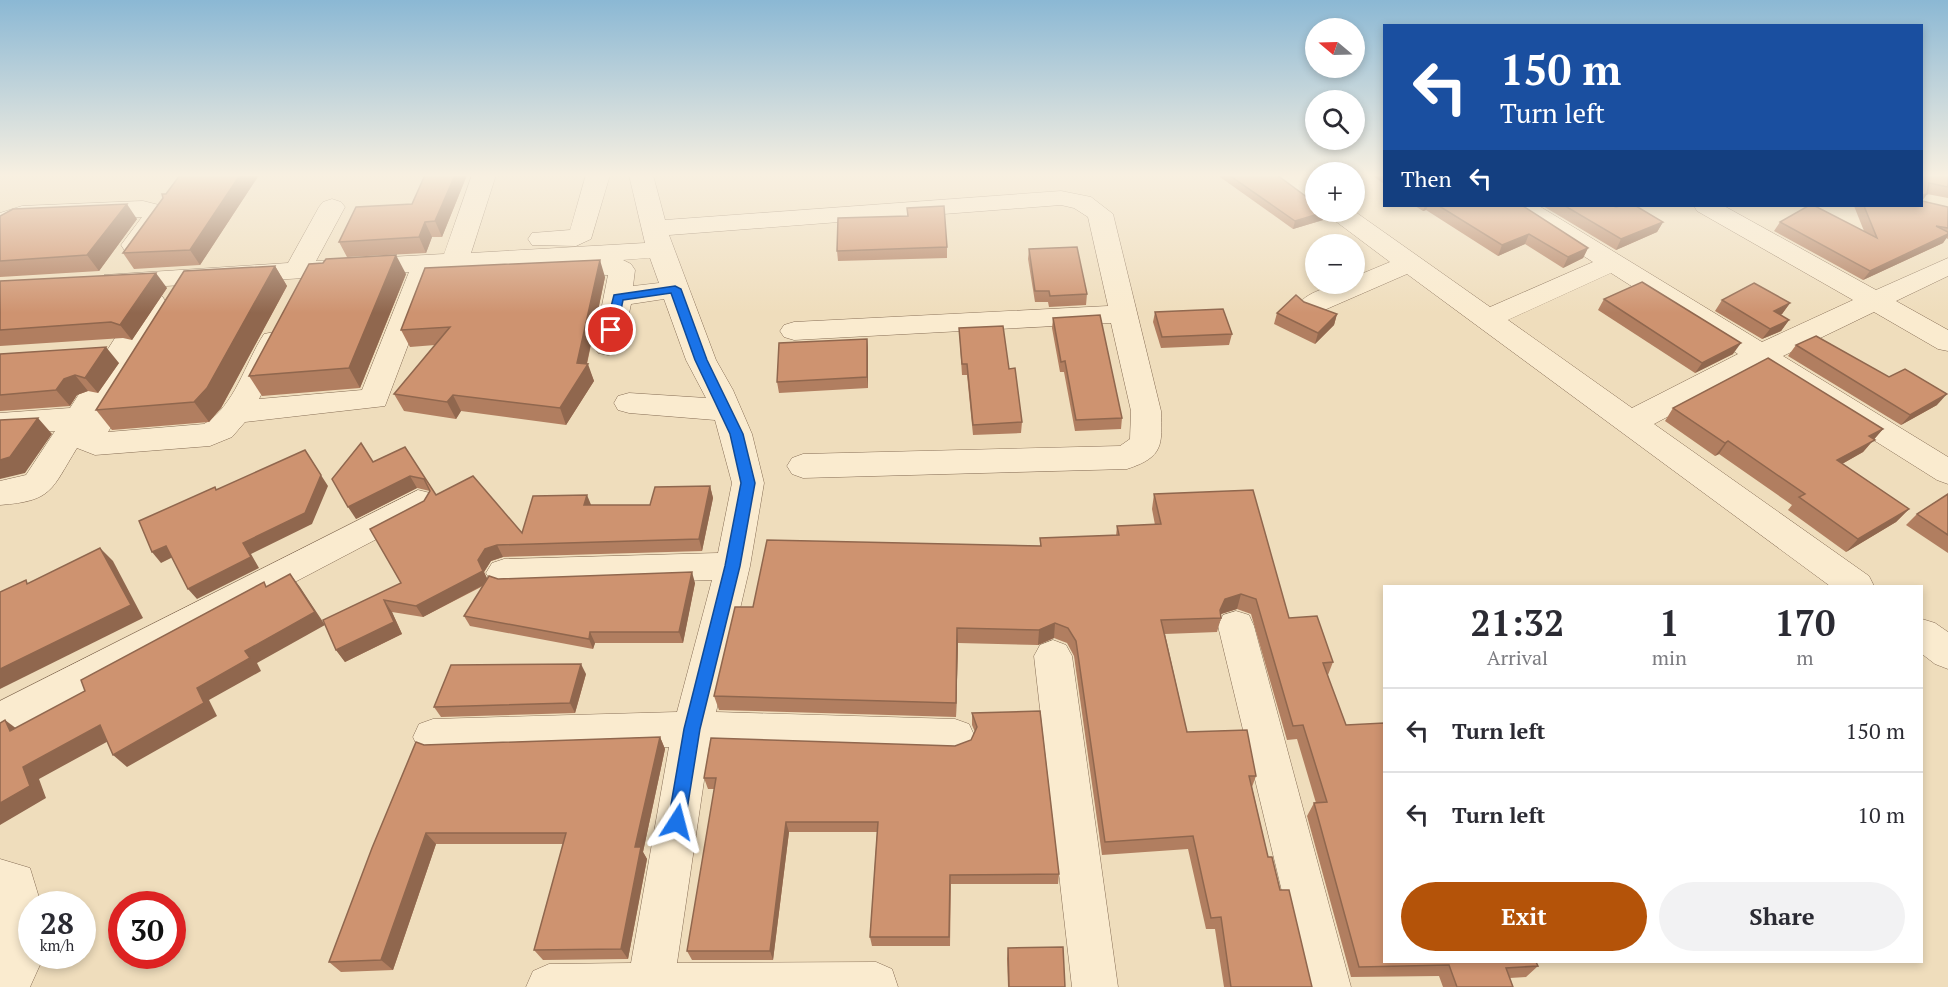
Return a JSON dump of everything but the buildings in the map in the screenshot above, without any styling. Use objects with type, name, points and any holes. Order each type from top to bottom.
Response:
[{"type":"street","points":[[150,221],[96,286],[147,285],[190,277],[299,286],[422,271],[618,267],[622,274],[608,346]]},
{"type":"street","points":[[190,277],[89,437],[89,442],[95,444],[204,437],[221,432],[236,412],[299,286],[326,221]]},
{"type":"street","points":[[458,251],[468,221]]},
{"type":"street","points":[[236,412],[374,399],[422,271],[458,251],[576,238],[582,234],[586,221]]},
{"type":"street","points":[[650,987],[692,729],[733,566],[748,483],[736,434],[727,410],[701,360],[653,221]]},
{"type":"street","points":[[458,251],[658,239],[834,221]]},
{"type":"street","points":[[803,466],[1127,457],[1146,444],[1146,411],[1102,221]]},
{"type":"street","points":[[1545,221],[1948,472]]},
{"type":"street","points":[[1733,221],[1948,342]]},
{"type":"street","points":[[1353,222],[1855,585]]},
{"type":"street","points":[[1312,305],[1410,263]]},
{"type":"street","points":[[1487,319],[1612,263]]},
{"type":"street","points":[[1629,423],[1760,355],[1948,266]]},
{"type":"street","points":[[0,493],[24,491],[38,484],[158,294],[147,285]]},
{"type":"street","points":[[618,297],[675,289]]},
{"type":"street","points":[[794,331],[1122,314]]},
{"type":"street","points":[[89,352],[123,350]]},
{"type":"street","points":[[628,403],[727,410]]},
{"type":"street","points":[[0,424],[81,418]]},
{"type":"street","points":[[0,720],[418,502]]},
{"type":"street","points":[[504,573],[733,566]]},
{"type":"street","points":[[1236,626],[1328,987]]},
{"type":"street","points":[[1923,635],[1948,653]]},
{"type":"street","points":[[1053,656],[1095,987]]},
{"type":"street","points":[[433,737],[692,729],[955,737]]},
{"type":"street","points":[[0,880],[15,883],[24,940],[23,958],[15,972],[0,985]]},
{"type":"street","points":[[549,987],[876,985]]},
{"type":"route","points":[[611,330],[618,297],[675,289],[701,360],[718,390],[736,434],[748,483],[733,566],[692,729],[677,822]]}]
